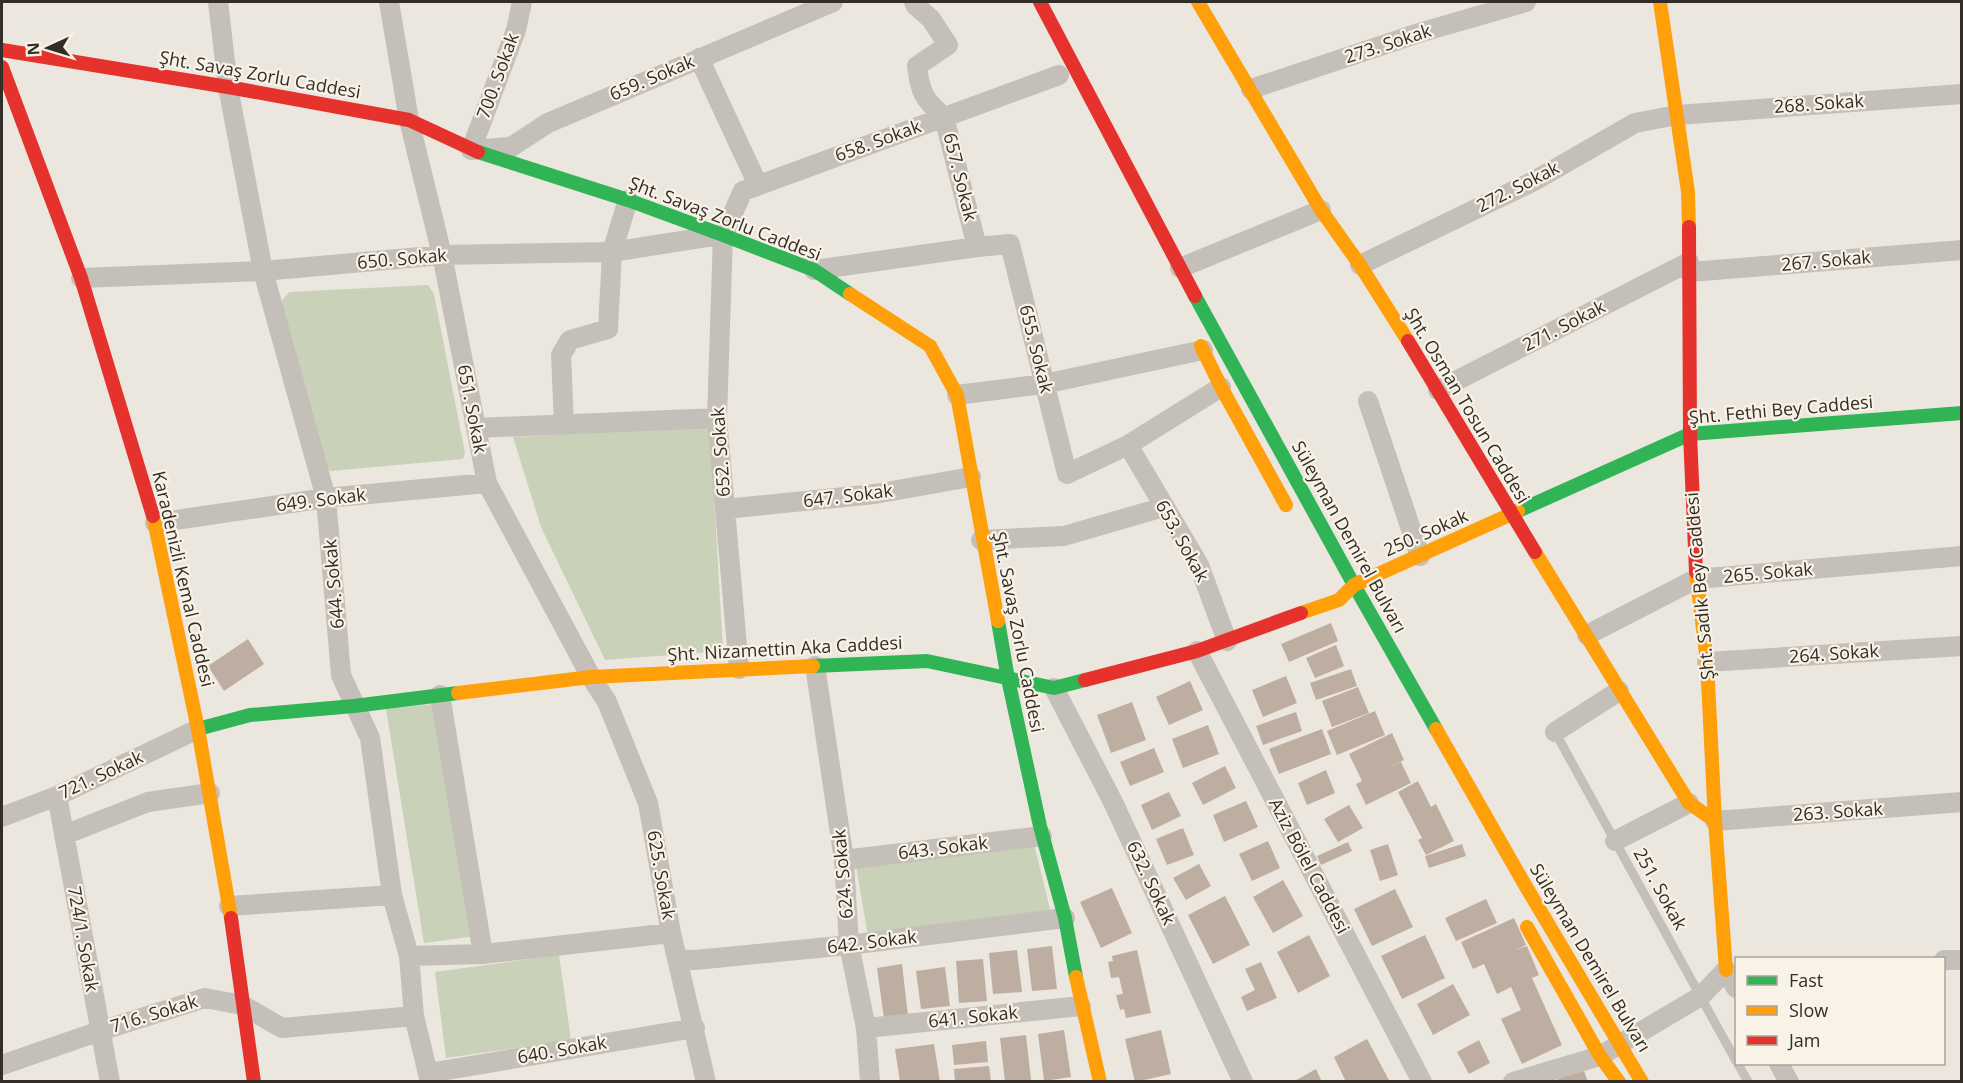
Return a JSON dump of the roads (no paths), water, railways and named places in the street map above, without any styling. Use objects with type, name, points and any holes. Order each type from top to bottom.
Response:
[{"type":"street","name":"644. Sokak","points":[[218,2],[228,87],[263,271],[326,498],[341,675],[370,738],[393,895],[409,956],[414,1016],[429,1077]]},
{"type":"street","name":"651. Sokak","points":[[389,2],[409,120],[442,255],[487,483],[591,677]]},
{"type":"street","name":"700. Sokak","points":[[471,150],[516,30],[522,2]]},
{"type":"street","name":"659. Sokak","points":[[471,150],[511,147],[548,123],[833,2]]},
{"type":"street","name":"657. Sokak","points":[[914,2],[931,19],[948,45],[917,66],[919,83],[927,102],[944,117],[977,247]]},
{"type":"street","name":"Süleyman Demirel Bulvarı","points":[[1040,2],[1180,268],[1354,585],[1525,885],[1641,1082]]},
{"type":"street","name":"Şht. Osman Tosun Caddesi","points":[[1198,2],[1321,210],[1360,265],[1438,390],[1587,635],[1618,692],[1689,803],[1715,821]]},
{"type":"street","name":"273. Sokak","points":[[1251,89],[1419,33],[1526,2]]},
{"type":"street","name":"Şht. Sadık Bey Caddesi","points":[[1660,2],[1688,192],[1690,434],[1696,579],[1707,662],[1715,821],[1731,970]]},
{"type":"street","name":"Şht. Savaş Zorlu Caddesi","points":[[2,50],[228,87],[409,120],[471,150],[628,201],[814,270],[930,346],[957,395],[981,540],[1008,679],[1042,836],[1065,918],[1081,1006],[1100,1082]]},
{"type":"street","points":[[699,58],[758,185]]},
{"type":"street","name":"Karadenizli Kemal Caddesi","points":[[2,67],[81,278],[155,523],[210,793],[254,1082]]},
{"type":"street","name":"658. Sokak","points":[[723,235],[743,191],[1059,75]]},
{"type":"street","name":"268. Sokak","points":[[1677,115],[1962,94]]},
{"type":"street","name":"272. Sokak","points":[[1360,265],[1534,182],[1635,123],[1677,115]]},
{"type":"street","points":[[564,424],[561,355],[570,340],[608,329],[612,252],[628,201]]},
{"type":"street","points":[[1180,268],[1321,210]]},
{"type":"street","name":"650. Sokak","points":[[81,278],[263,271],[442,255],[612,252],[723,235]]},
{"type":"street","name":"652. Sokak","points":[[723,235],[717,418],[739,669]]},
{"type":"street","name":"655. Sokak","points":[[814,270],[1010,244],[1067,474],[1128,445],[1221,387]]},
{"type":"street","name":"267. Sokak","points":[[1690,267],[1962,250]]},
{"type":"street","name":"271. Sokak","points":[[1438,390],[1690,267]]},
{"type":"street","points":[[957,395],[1044,384],[1199,342],[1221,387],[1294,519]]},
{"type":"street","points":[[1368,401],[1420,556]]},
{"type":"street","name":"Şht. Fethi Bey Caddesi","points":[[1512,515],[1690,434],[1962,413]]},
{"type":"street","points":[[476,428],[717,418]]},
{"type":"street","name":"653. Sokak","points":[[1128,445],[1199,565],[1227,640]]},
{"type":"street","name":"647. Sokak","points":[[725,509],[875,494],[971,477]]},
{"type":"street","name":"649. Sokak","points":[[155,523],[326,498],[487,483]]},
{"type":"street","points":[[981,540],[1064,536],[1164,507]]},
{"type":"street","name":"250. Sokak","points":[[1354,585],[1512,515]]},
{"type":"street","name":"265. Sokak","points":[[1587,635],[1696,579],[1962,556]]},
{"type":"street","name":"Şht. Nizamettin Aka Caddesi","points":[[198,729],[250,715],[354,706],[591,677],[739,669],[927,661],[1054,688],[1197,651],[1339,600],[1354,585]]},
{"type":"street","name":"264. Sokak","points":[[1707,662],[1962,646]]},
{"type":"street","name":"Aziz Bölel Caddesi","points":[[1197,651],[1422,1082]]},
{"type":"street","name":"624. Sokak","points":[[815,666],[844,860],[849,945],[866,1028],[870,1082]]},
{"type":"street","name":"625. Sokak","points":[[591,677],[607,702],[648,802],[671,933],[706,1082]]},
{"type":"street","name":"632. Sokak","points":[[1054,688],[1113,802],[1243,1082]]},
{"type":"street","points":[[1555,732],[1618,692]]},
{"type":"street","points":[[440,695],[483,954]]},
{"type":"street","name":"721. Sokak","points":[[2,817],[57,796],[198,729]]},
{"type":"street","points":[[64,835],[148,802],[210,793]]},
{"type":"street","name":"724/1. Sokak","points":[[57,796],[110,1082]]},
{"type":"street","name":"263. Sokak","points":[[1715,821],[1962,802]]},
{"type":"street","points":[[1615,842],[1689,803]]},
{"type":"street","name":"643. Sokak","points":[[844,860],[1042,836]]},
{"type":"street","points":[[229,906],[393,895]]},
{"type":"street","name":"Süleyman Demirel Bulvarı","points":[[1519,911],[1600,1056],[1619,1082]]},
{"type":"street","name":"642. Sokak","points":[[678,959],[695,960],[849,945],[1065,918]]},
{"type":"street","points":[[409,956],[483,954],[671,933]]},
{"type":"street","points":[[1945,960],[1962,960]]},
{"type":"street","points":[[1513,1082],[1600,1056],[1701,996],[1731,970]]},
{"type":"street","name":"716. Sokak","points":[[2,1065],[205,998],[242,1005],[282,1028],[414,1016]]},
{"type":"street","name":"641. Sokak","points":[[866,1028],[1081,1006]]},
{"type":"street","name":"640. Sokak","points":[[429,1077],[695,1028]]},
{"type":"street","points":[[1780,1065],[1789,1082]]},
{"type":"street","points":[[2,1070],[5,1082]]},
{"type":"lane","name":"251. Sokak","points":[[1555,732],[1735,1058]]},
{"type":"lane","name":"251. Sokak","points":[[1739,1065],[1748,1082]]}]
